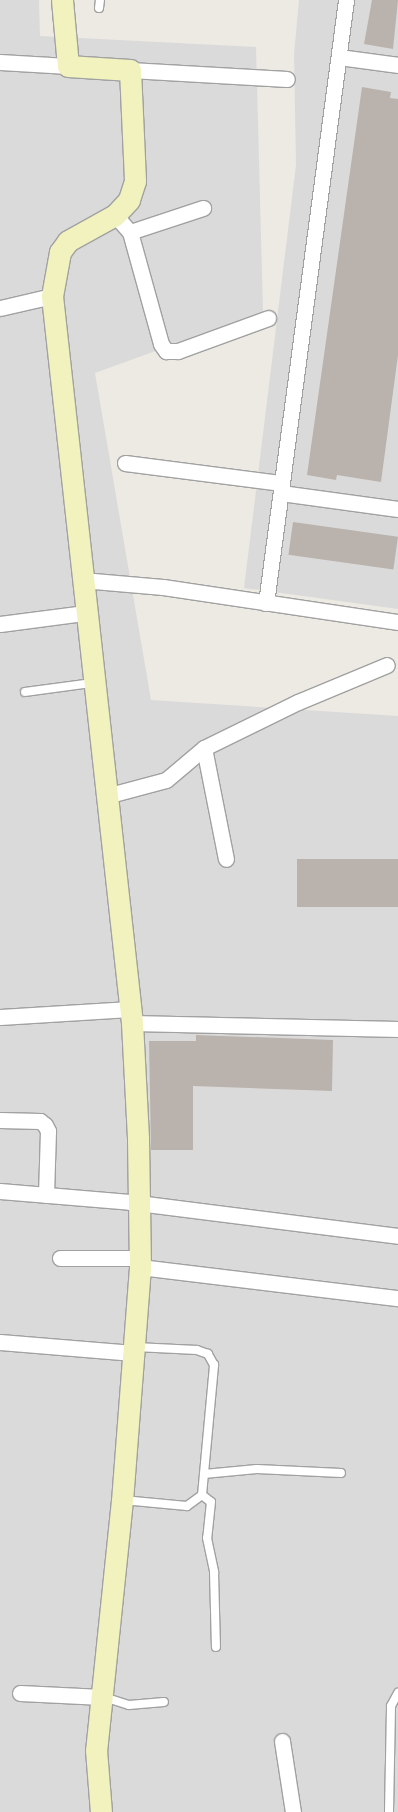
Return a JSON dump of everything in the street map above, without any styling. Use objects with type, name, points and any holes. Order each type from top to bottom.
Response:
[{"type":"street","points":[[62,0],[68,66]]},
{"type":"street","points":[[266,603],[346,0]]},
{"type":"street","points":[[339,57],[398,65]]},
{"type":"street","points":[[0,62],[287,79]]},
{"type":"street","points":[[101,1812],[95,1771],[135,1350],[140,1262],[140,1205],[131,1016],[92,683],[52,296],[55,265],[68,241],[115,215],[130,200],[135,181],[130,70]]},
{"type":"street","points":[[130,232],[203,208]]},
{"type":"street","points":[[115,215],[130,232],[161,344],[166,351],[178,351],[268,318]]},
{"type":"street","points":[[0,308],[52,296]]},
{"type":"street","points":[[125,463],[398,509]]},
{"type":"street","points":[[82,580],[122,582],[398,622]]},
{"type":"street","points":[[0,624],[85,613]]},
{"type":"street","points":[[106,796],[175,776],[204,748],[298,702],[387,665]]},
{"type":"street","points":[[204,748],[226,860]]},
{"type":"street","points":[[0,1017],[131,1016],[398,1029]]},
{"type":"street","points":[[0,1120],[40,1121],[45,1125],[48,1131],[46,1195]]},
{"type":"street","points":[[0,1191],[140,1205],[398,1236]]},
{"type":"street","points":[[60,1258],[140,1262],[398,1298]]},
{"type":"street","points":[[0,1342],[135,1350]]},
{"type":"street","points":[[20,1693],[102,1697]]},
{"type":"street","points":[[282,1740],[293,1812]]},
{"type":"lane","points":[[25,692],[92,683]]},
{"type":"lane","points":[[122,1500],[187,1506],[202,1495],[214,1366],[208,1354],[197,1350],[135,1350]]},
{"type":"lane","points":[[204,1474],[257,1469],[341,1473]]},
{"type":"lane","points":[[202,1495],[211,1502],[207,1538],[214,1572],[216,1647]]},
{"type":"lane","points":[[389,1812],[391,1706],[398,1693]]},
{"type":"lane","points":[[102,1697],[129,1704],[164,1702]]},
{"type":"shaded area","points":[[0,0],[39,0],[40,36],[256,47],[263,312],[95,373],[151,700],[398,716],[398,1812],[0,1812]]},
{"type":"shaded area","points":[[299,0],[398,0],[398,609],[244,588],[296,165],[294,54]]},
{"type":"building","points":[[372,0],[398,0],[393,49],[364,44]]},
{"type":"building","points":[[362,87],[391,92],[390,98],[398,99],[398,355],[381,482],[337,475],[336,480],[307,475]]},
{"type":"building","points":[[293,522],[398,537],[393,569],[288,555]]},
{"type":"building","points":[[297,859],[398,859],[398,907],[297,907]]},
{"type":"building","points":[[196,1035],[333,1040],[332,1091],[193,1086],[193,1150],[151,1150],[149,1041],[196,1041]]}]
